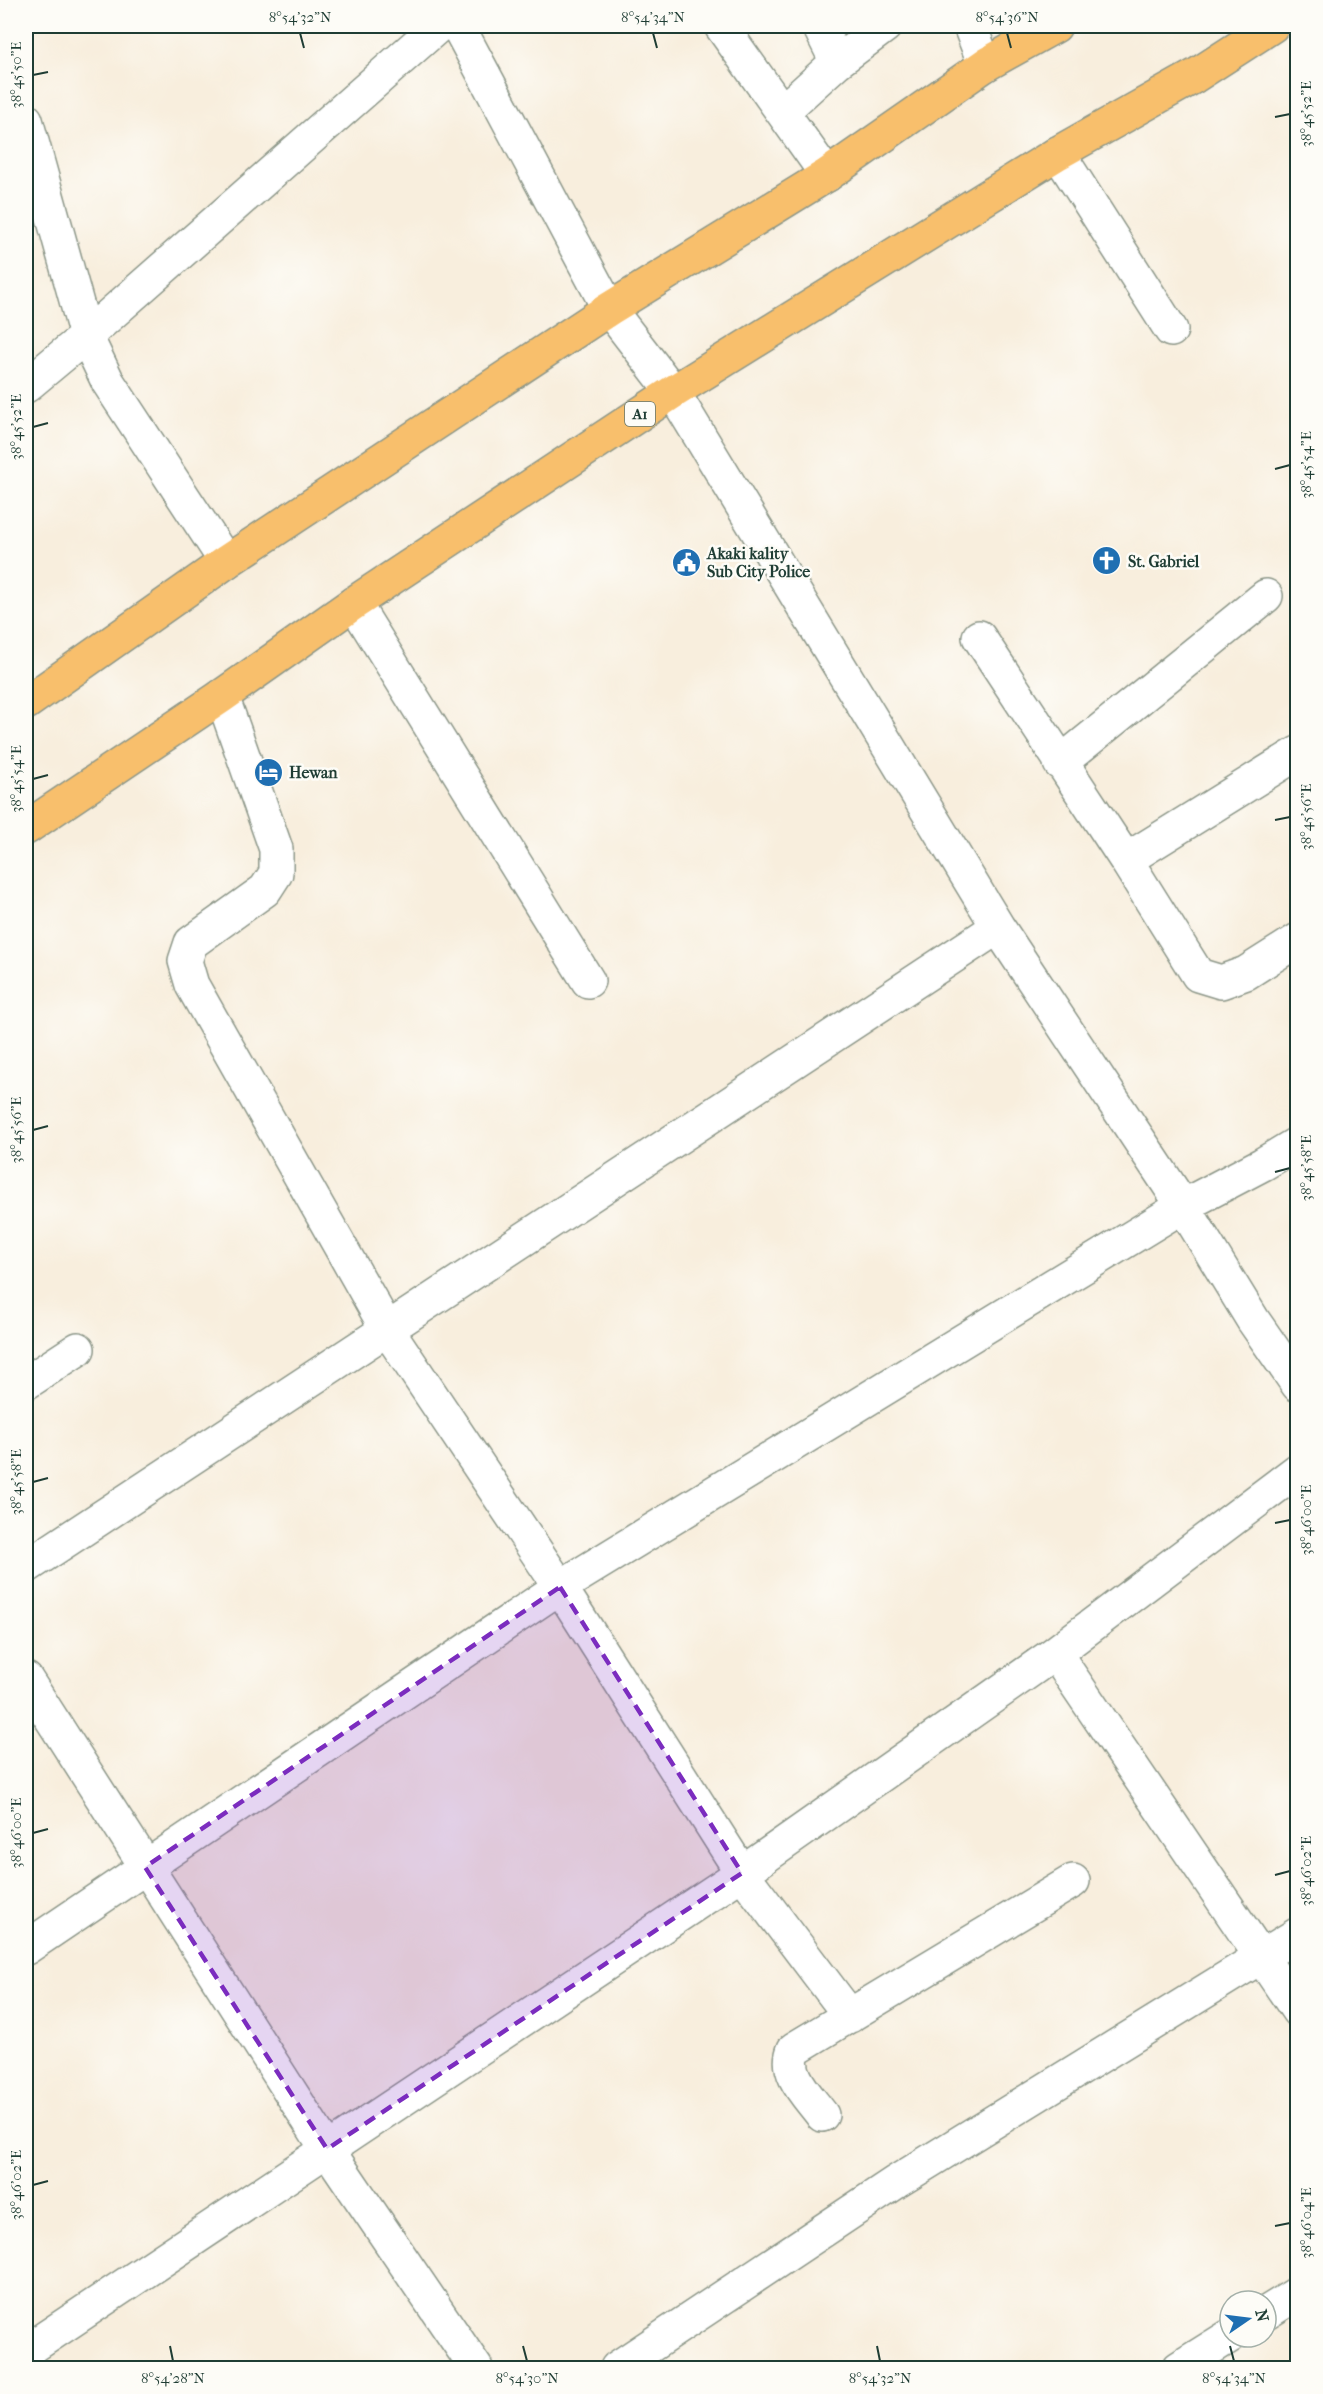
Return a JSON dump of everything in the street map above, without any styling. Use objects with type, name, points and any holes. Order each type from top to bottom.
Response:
[{"type":"main road","points":[[26,703],[226,562],[609,309],[827,175],[985,65],[1055,26]]},
{"type":"main road","name":"A1","points":[[26,828],[222,696],[354,603],[673,393],[1058,153],[1195,76],[1272,26]]},
{"type":"street","points":[[26,386],[86,336],[438,26]]},
{"type":"street","points":[[458,26],[609,309],[673,393],[998,927],[1183,1206],[1253,1320],[1298,1385]]},
{"type":"street","points":[[721,26],[827,175]]},
{"type":"street","points":[[819,26],[837,62]]},
{"type":"street","points":[[783,111],[837,62],[885,26]]},
{"type":"street","points":[[970,26],[985,65]]},
{"type":"street","points":[[26,120],[35,187],[86,336],[108,382],[226,562]]},
{"type":"street","points":[[1058,153],[1171,330]]},
{"type":"street","points":[[1060,763],[1266,596]]},
{"type":"street","points":[[354,603],[588,981]]},
{"type":"street","points":[[980,638],[1060,763],[1126,860],[1198,975],[1221,982],[1246,973],[1298,940]]},
{"type":"street","points":[[222,696],[276,849],[276,873],[265,890],[191,943],[185,961],[192,985],[387,1329],[560,1587],[742,1873],[850,2016]]},
{"type":"street","points":[[1126,860],[1298,753]]},
{"type":"street","points":[[26,1567],[998,927]]},
{"type":"street","points":[[26,1948],[560,1587],[1183,1206],[1298,1143]]},
{"type":"street","points":[[26,1383],[78,1349]]},
{"type":"street","points":[[26,2351],[742,1873],[1055,1653],[1298,1470]]},
{"type":"street","points":[[1055,1653],[1298,2011]]},
{"type":"street","points":[[26,1679],[327,2149],[476,2368]]},
{"type":"street","points":[[822,2115],[791,2071],[789,2059],[794,2049],[1073,1881]]},
{"type":"street","points":[[617,2368],[896,2182],[1262,1955],[1298,1935]]},
{"type":"street","points":[[1278,2306],[1298,2293]]},
{"type":"street","points":[[1179,2368],[1218,2344]]},
{"type":"highlighted area","points":[[560,1587],[742,1873],[327,2149],[145,1867]]},
{"type":"place","name":"St. Gabriel","points":[[1107,561]]},
{"type":"place","name":"Akaki kality Sub City Police","points":[[686,562]]},
{"type":"place","name":"Hewan","points":[[268,772]]}]
